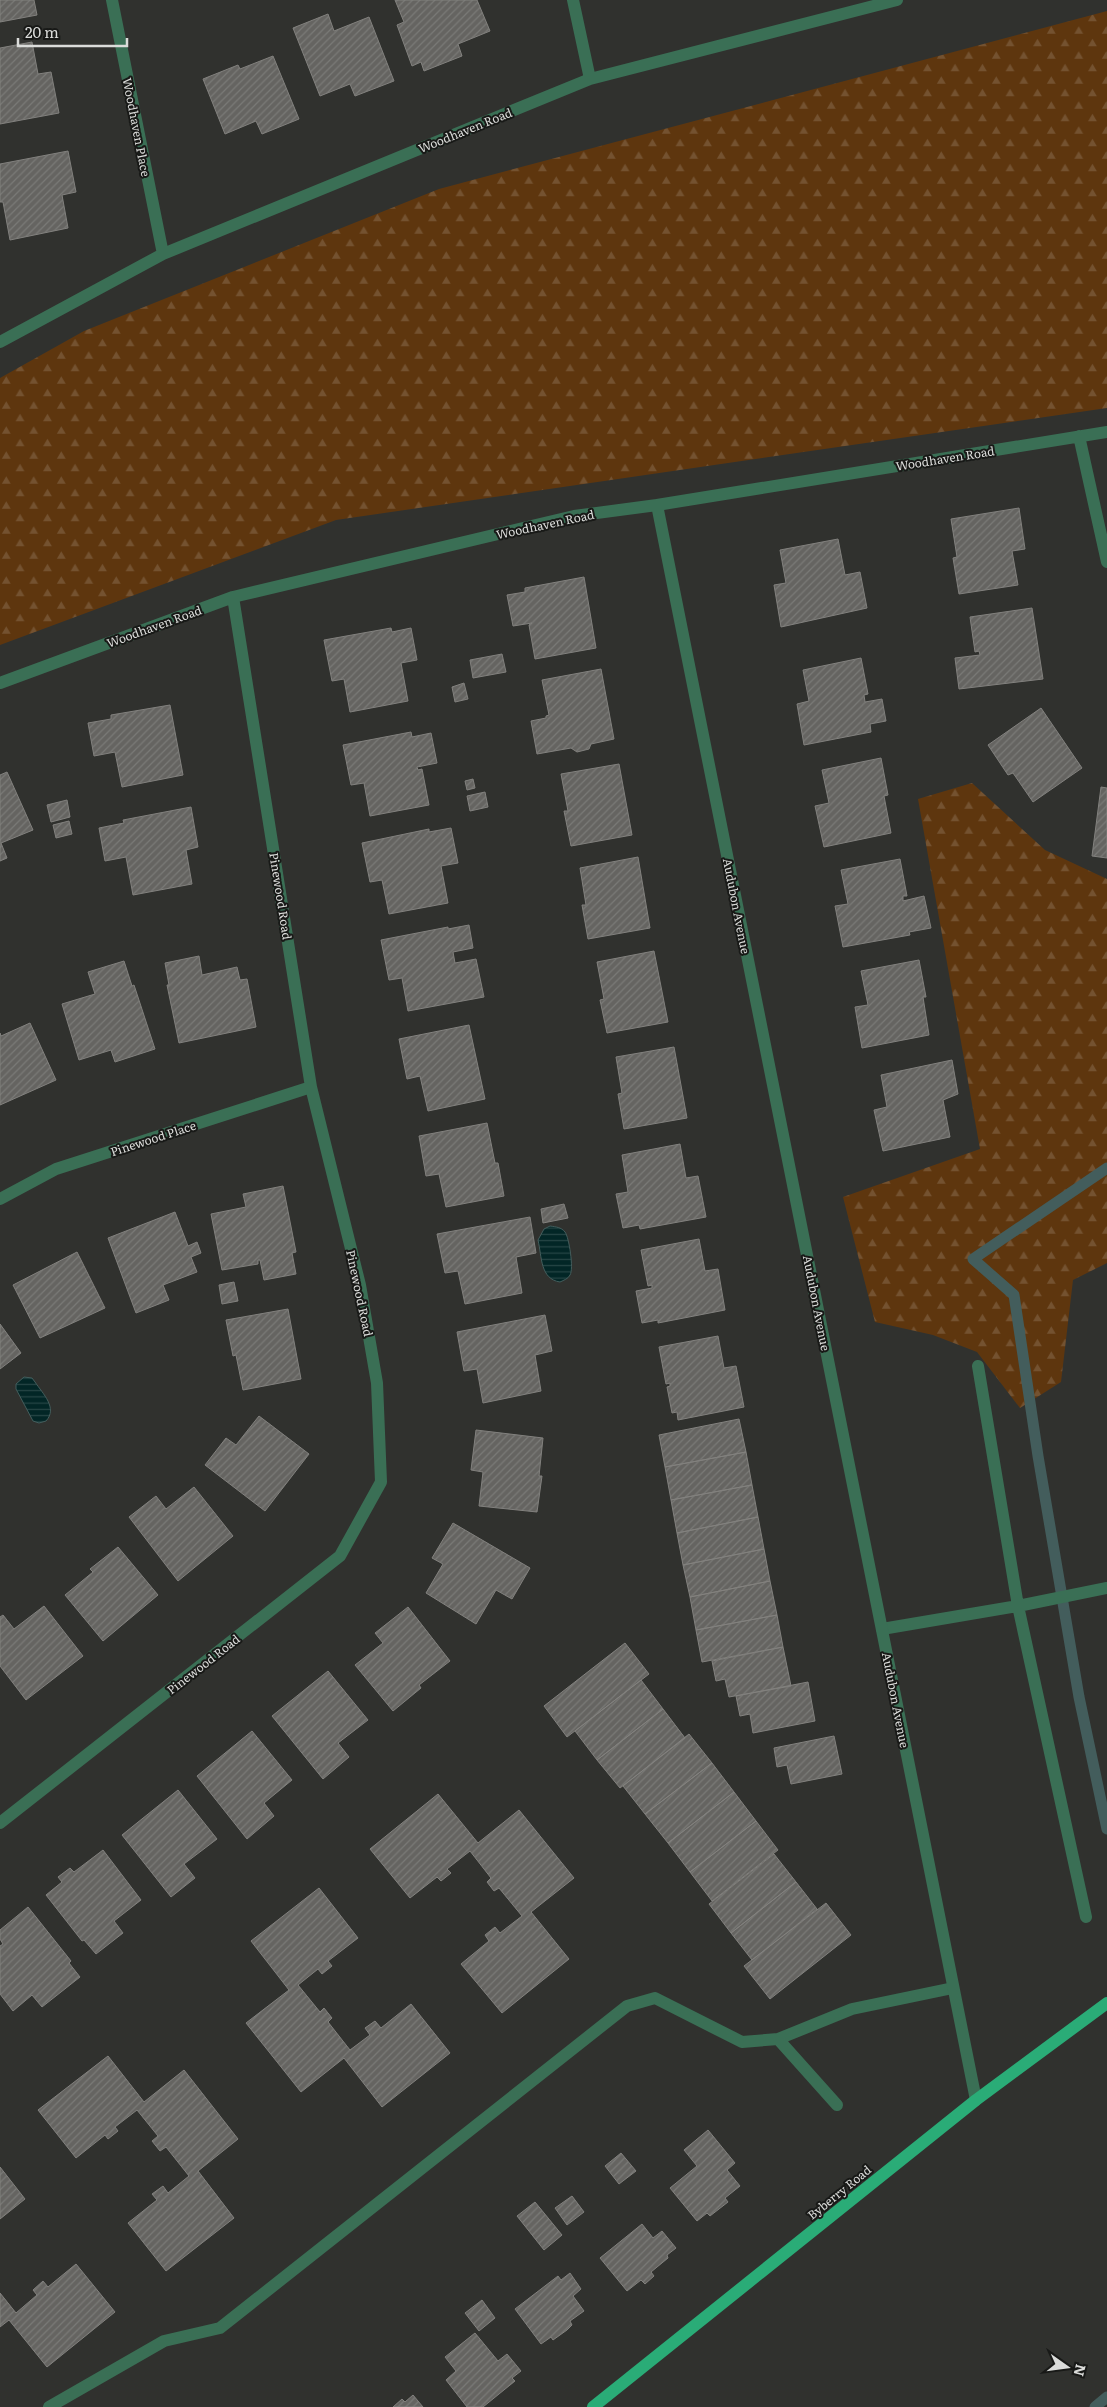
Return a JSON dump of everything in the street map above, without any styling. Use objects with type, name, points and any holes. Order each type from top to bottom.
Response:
[{"type":"main road","name":"Byberry Road","points":[[593,2407],[976,2100],[1107,2003]]},
{"type":"street","name":"Woodhaven Place","points":[[112,0],[163,254]]},
{"type":"street","points":[[572,0],[590,79]]},
{"type":"street","name":"Woodhaven Road","points":[[0,342],[163,254],[590,79],[897,0]]},
{"type":"street","name":"Woodhaven Road","points":[[0,683],[233,597],[574,516],[658,505],[1107,432]]},
{"type":"street","points":[[1079,436],[1107,562]]},
{"type":"street","name":"Audubon Avenue","points":[[658,505],[976,2100]]},
{"type":"street","name":"Pinewood Road","points":[[0,1823],[340,1556],[381,1482],[377,1383],[362,1294],[311,1087],[233,597]]},
{"type":"street","name":"Pinewood Place","points":[[0,1199],[56,1169],[311,1087]]},
{"type":"street","points":[[978,1366],[1018,1606],[1086,1917]]},
{"type":"street","points":[[882,1629],[1018,1606],[1105,1588]]},
{"type":"street","points":[[49,2407],[164,2341],[220,2328],[627,2006],[655,1998],[742,2042],[778,2039],[852,2009],[953,1988]]},
{"type":"street","points":[[778,2039],[836,2105]]},
{"type":"green space","points":[[1107,11],[1107,408],[336,520],[0,645],[0,378],[84,331],[439,189]]},
{"type":"green space","points":[[972,783],[1045,850],[1107,879],[1107,1263],[1073,1280],[1061,1382],[1020,1408],[977,1352],[933,1335],[875,1322],[843,1197],[980,1149],[918,799]]},
{"type":"water","points":[[550,1226],[565,1232],[569,1246],[571,1272],[568,1278],[560,1282],[549,1277],[541,1260],[538,1240],[544,1229]]},
{"type":"water","points":[[24,1377],[32,1378],[48,1401],[50,1411],[46,1421],[39,1423],[33,1421],[16,1389],[16,1384]]},
{"type":"building","points":[[0,0],[34,0],[37,15],[0,22]]},
{"type":"building","points":[[395,0],[477,0],[490,31],[458,44],[462,56],[424,71],[421,62],[412,66],[397,25],[404,22]]},
{"type":"building","points":[[328,14],[334,31],[369,17],[394,81],[355,96],[350,84],[320,96],[293,28]]},
{"type":"building","points":[[32,42],[38,74],[51,72],[59,113],[0,124],[0,48]]},
{"type":"building","points":[[273,56],[299,119],[262,134],[256,121],[225,134],[203,79],[238,65],[240,69]]},
{"type":"building","points":[[68,151],[76,192],[62,195],[68,228],[10,240],[3,202],[0,202],[0,164]]},
{"type":"building","points":[[1019,508],[1025,549],[1012,551],[1018,585],[959,594],[953,558],[957,557],[951,519]]},
{"type":"building","points":[[838,539],[845,575],[860,572],[867,608],[781,627],[774,585],[786,583],[780,550]]},
{"type":"building","points":[[584,577],[596,648],[535,659],[529,625],[532,623],[513,626],[507,595],[525,592],[525,588]]},
{"type":"building","points":[[1032,608],[1043,679],[959,689],[955,658],[980,655],[979,651],[975,652],[970,617]]},
{"type":"building","points":[[391,628],[392,632],[411,628],[417,660],[401,663],[408,701],[350,712],[344,679],[332,681],[324,640]]},
{"type":"building","points":[[502,654],[506,672],[473,678],[470,660]]},
{"type":"building","points":[[861,658],[868,694],[864,695],[865,702],[882,699],[886,721],[870,724],[871,732],[804,745],[797,704],[809,701],[803,670]]},
{"type":"building","points":[[601,669],[614,739],[591,744],[589,749],[577,752],[571,748],[537,754],[531,721],[546,718],[549,715],[542,680]]},
{"type":"building","points":[[464,683],[468,699],[455,702],[452,687]]},
{"type":"building","points":[[170,705],[183,775],[122,787],[115,752],[94,756],[88,723],[111,719],[111,715]]},
{"type":"building","points":[[1041,708],[1082,768],[1033,802],[1013,773],[1008,775],[988,745]]},
{"type":"building","points":[[411,732],[412,737],[431,733],[437,763],[417,767],[418,770],[422,769],[429,805],[370,816],[364,783],[351,785],[343,745]]},
{"type":"building","points":[[881,758],[888,795],[884,796],[891,833],[824,847],[815,806],[829,803],[822,770]]},
{"type":"building","points":[[619,764],[632,835],[571,846],[564,811],[568,811],[561,774]]},
{"type":"building","points":[[7,772],[33,830],[1,843],[7,858],[0,861],[0,775]]},
{"type":"building","points":[[473,779],[475,788],[467,790],[465,781]]},
{"type":"building","points":[[1101,787],[1107,788],[1107,858],[1092,856]]},
{"type":"building","points":[[485,792],[488,807],[470,811],[467,796]]},
{"type":"building","points":[[67,800],[70,817],[51,822],[47,805]]},
{"type":"building","points":[[191,807],[198,847],[186,850],[192,884],[133,895],[126,857],[105,861],[99,828],[124,823],[123,820]]},
{"type":"building","points":[[69,821],[72,834],[56,838],[53,825]]},
{"type":"building","points":[[451,828],[458,863],[441,866],[448,903],[389,914],[382,880],[370,882],[362,843],[429,829],[429,832]]},
{"type":"building","points":[[638,857],[650,928],[588,939],[582,905],[586,905],[580,868]]},
{"type":"building","points":[[900,859],[907,896],[903,896],[903,901],[924,896],[931,928],[909,932],[910,935],[843,947],[835,906],[848,904],[841,870]]},
{"type":"building","points":[[469,925],[473,948],[453,952],[455,963],[476,959],[484,997],[408,1011],[402,978],[389,980],[381,940],[448,927],[448,929]]},
{"type":"building","points":[[654,951],[668,1022],[607,1033],[600,1000],[604,999],[597,962]]},
{"type":"building","points":[[199,956],[202,975],[237,967],[240,980],[247,979],[256,1027],[179,1043],[167,985],[169,985],[165,963]]},
{"type":"building","points":[[919,960],[926,997],[923,997],[929,1035],[862,1048],[855,1007],[868,1005],[861,971]]},
{"type":"building","points":[[124,961],[155,1049],[115,1062],[111,1050],[79,1060],[62,1004],[95,994],[88,972]]},
{"type":"building","points":[[30,1023],[56,1080],[0,1105],[0,1033],[1,1036]]},
{"type":"building","points":[[469,1025],[485,1099],[428,1111],[420,1076],[407,1079],[399,1039]]},
{"type":"building","points":[[674,1047],[687,1118],[624,1129],[618,1094],[622,1093],[616,1057]]},
{"type":"building","points":[[952,1060],[958,1094],[943,1100],[950,1137],[883,1151],[874,1110],[887,1107],[881,1075]]},
{"type":"building","points":[[487,1123],[495,1163],[498,1163],[504,1196],[446,1207],[439,1174],[426,1176],[419,1136]]},
{"type":"building","points":[[680,1144],[686,1178],[698,1176],[706,1217],[640,1229],[639,1225],[623,1228],[616,1194],[628,1192],[622,1155]]},
{"type":"building","points":[[283,1186],[296,1252],[292,1253],[296,1274],[264,1280],[260,1260],[258,1260],[258,1264],[222,1270],[211,1214],[246,1207],[243,1194]]},
{"type":"building","points":[[564,1204],[568,1218],[543,1223],[541,1209]]},
{"type":"building","points":[[175,1212],[188,1246],[197,1242],[201,1253],[191,1257],[197,1272],[163,1285],[169,1300],[136,1313],[108,1238]]},
{"type":"building","points":[[530,1217],[536,1253],[516,1257],[522,1293],[465,1304],[458,1271],[445,1273],[437,1234]]},
{"type":"building","points":[[699,1239],[705,1271],[718,1269],[725,1310],[658,1323],[658,1320],[642,1323],[636,1291],[652,1288],[652,1285],[648,1286],[641,1250]]},
{"type":"building","points":[[77,1252],[105,1308],[40,1338],[13,1285]]},
{"type":"building","points":[[234,1282],[238,1301],[222,1304],[219,1285]]},
{"type":"building","points":[[288,1309],[301,1379],[243,1390],[236,1355],[233,1356],[226,1320]]},
{"type":"building","points":[[545,1315],[552,1351],[535,1355],[541,1391],[483,1403],[477,1369],[464,1371],[457,1332]]},
{"type":"building","points":[[0,1324],[21,1353],[0,1369]]},
{"type":"building","points":[[718,1336],[724,1368],[736,1366],[744,1407],[678,1420],[677,1412],[672,1413],[667,1387],[670,1386],[670,1383],[666,1384],[659,1347]]},
{"type":"building","points":[[259,1416],[309,1454],[265,1511],[205,1465],[226,1438],[236,1445]]},
{"type":"building","points":[[739,1419],[746,1452],[665,1467],[659,1435]]},
{"type":"building","points":[[476,1430],[543,1438],[539,1476],[542,1476],[537,1512],[479,1506],[483,1472],[471,1470]]},
{"type":"building","points":[[746,1452],[752,1485],[671,1500],[665,1467]]},
{"type":"building","points":[[752,1485],[758,1517],[677,1533],[671,1500]]},
{"type":"building","points":[[194,1487],[233,1536],[178,1581],[129,1517],[156,1496],[166,1509]]},
{"type":"building","points":[[758,1517],[764,1549],[683,1565],[677,1533]]},
{"type":"building","points":[[453,1523],[530,1568],[512,1599],[496,1590],[476,1624],[426,1593],[443,1564],[432,1558]]},
{"type":"building","points":[[118,1547],[158,1595],[103,1641],[65,1595],[93,1572],[90,1569]]},
{"type":"building","points":[[764,1549],[770,1581],[690,1597],[683,1565]]},
{"type":"building","points":[[770,1581],[777,1615],[696,1630],[690,1597]]},
{"type":"building","points":[[44,1606],[83,1656],[26,1700],[0,1666],[0,1617],[3,1615],[14,1629]]},
{"type":"building","points":[[408,1607],[450,1661],[419,1685],[421,1688],[393,1711],[355,1665],[383,1643],[375,1633]]},
{"type":"building","points":[[777,1615],[783,1647],[702,1662],[696,1630]]},
{"type":"building","points":[[625,1643],[649,1674],[567,1737],[544,1706]]},
{"type":"building","points":[[783,1647],[791,1686],[729,1697],[725,1679],[716,1681],[712,1661]]},
{"type":"building","points":[[328,1671],[368,1720],[338,1743],[349,1757],[323,1779],[272,1716]]},
{"type":"building","points":[[641,1680],[663,1709],[597,1760],[575,1731]]},
{"type":"building","points":[[808,1682],[815,1721],[753,1733],[750,1714],[740,1716],[736,1696]]},
{"type":"building","points":[[663,1709],[685,1738],[620,1788],[597,1760]]},
{"type":"building","points":[[252,1731],[292,1780],[264,1803],[274,1816],[247,1839],[197,1776]]},
{"type":"building","points":[[689,1734],[712,1763],[645,1814],[623,1786]]},
{"type":"building","points":[[834,1736],[842,1774],[791,1784],[787,1765],[777,1767],[774,1748]]},
{"type":"building","points":[[712,1763],[734,1792],[668,1843],[645,1814]]},
{"type":"building","points":[[178,1790],[217,1839],[184,1864],[195,1878],[171,1897],[122,1835]]},
{"type":"building","points":[[734,1792],[756,1821],[690,1872],[668,1843]]},
{"type":"building","points":[[438,1794],[478,1843],[519,1810],[574,1878],[531,1912],[569,1959],[502,2013],[461,1964],[489,1941],[485,1935],[495,1927],[500,1933],[522,1916],[499,1888],[494,1891],[487,1882],[491,1878],[470,1851],[447,1869],[451,1873],[441,1881],[437,1877],[410,1898],[370,1849]]},
{"type":"building","points":[[756,1821],[778,1850],[712,1901],[690,1872]]},
{"type":"building","points":[[103,1850],[141,1900],[114,1921],[123,1933],[96,1954],[84,1940],[82,1941],[46,1895],[62,1882],[58,1877],[70,1868],[74,1872]]},
{"type":"building","points":[[774,1854],[796,1882],[731,1933],[709,1904]]},
{"type":"building","points":[[796,1882],[817,1909],[752,1960],[731,1933]]},
{"type":"building","points":[[319,1888],[358,1938],[328,1961],[332,1966],[322,1974],[318,1969],[298,1985],[320,2012],[324,2008],[332,2018],[328,2022],[350,2050],[370,2035],[365,2028],[375,2021],[381,2028],[411,2004],[450,2053],[382,2107],[344,2058],[301,2092],[246,2023],[289,1990],[251,1941]]},
{"type":"building","points":[[826,1903],[851,1935],[770,1999],[744,1966]]},
{"type":"building","points":[[28,1907],[71,1961],[69,1963],[80,1977],[42,2007],[32,1995],[13,2011],[0,1994],[0,1946],[3,1944],[0,1939],[0,1930]]},
{"type":"building","points":[[108,2056],[144,2102],[184,2070],[238,2139],[198,2171],[234,2218],[166,2271],[128,2223],[157,2200],[152,2194],[163,2186],[168,2193],[189,2176],[166,2147],[160,2151],[152,2141],[158,2136],[137,2110],[115,2127],[118,2131],[108,2139],[105,2135],[76,2158],[38,2110]]},
{"type":"building","points":[[708,2130],[735,2163],[727,2170],[740,2186],[725,2198],[728,2202],[710,2216],[707,2213],[697,2221],[670,2188],[697,2166],[684,2150]]},
{"type":"building","points":[[621,2153],[636,2171],[619,2184],[605,2166]]},
{"type":"building","points":[[0,2167],[25,2199],[0,2219]]},
{"type":"building","points":[[572,2196],[584,2212],[567,2225],[555,2208]]},
{"type":"building","points":[[535,2202],[562,2235],[544,2250],[517,2216]]},
{"type":"building","points":[[642,2224],[653,2238],[662,2231],[676,2248],[667,2255],[668,2258],[651,2272],[654,2276],[645,2284],[641,2280],[627,2291],[600,2258]]},
{"type":"building","points":[[76,2264],[115,2312],[47,2367],[9,2320],[0,2327],[0,2293],[16,2313],[37,2295],[33,2290],[43,2281],[48,2287]]},
{"type":"building","points":[[570,2273],[581,2289],[573,2296],[584,2311],[570,2321],[572,2325],[567,2330],[553,2340],[551,2337],[541,2344],[515,2309],[558,2276],[561,2280]]},
{"type":"building","points":[[482,2300],[495,2318],[479,2331],[465,2313]]},
{"type":"building","points":[[475,2333],[498,2361],[507,2354],[521,2371],[512,2378],[515,2381],[483,2407],[467,2407],[446,2380],[456,2371],[445,2357]]},
{"type":"building","points":[[413,2395],[423,2407],[393,2407],[402,2399],[405,2402]]},
{"type":"waterway","points":[[1107,1168],[973,1259],[1014,1295],[1038,1456],[1079,1697],[1107,1829]]},
{"type":"waterway","points":[[1095,2407],[1107,2397]]}]
